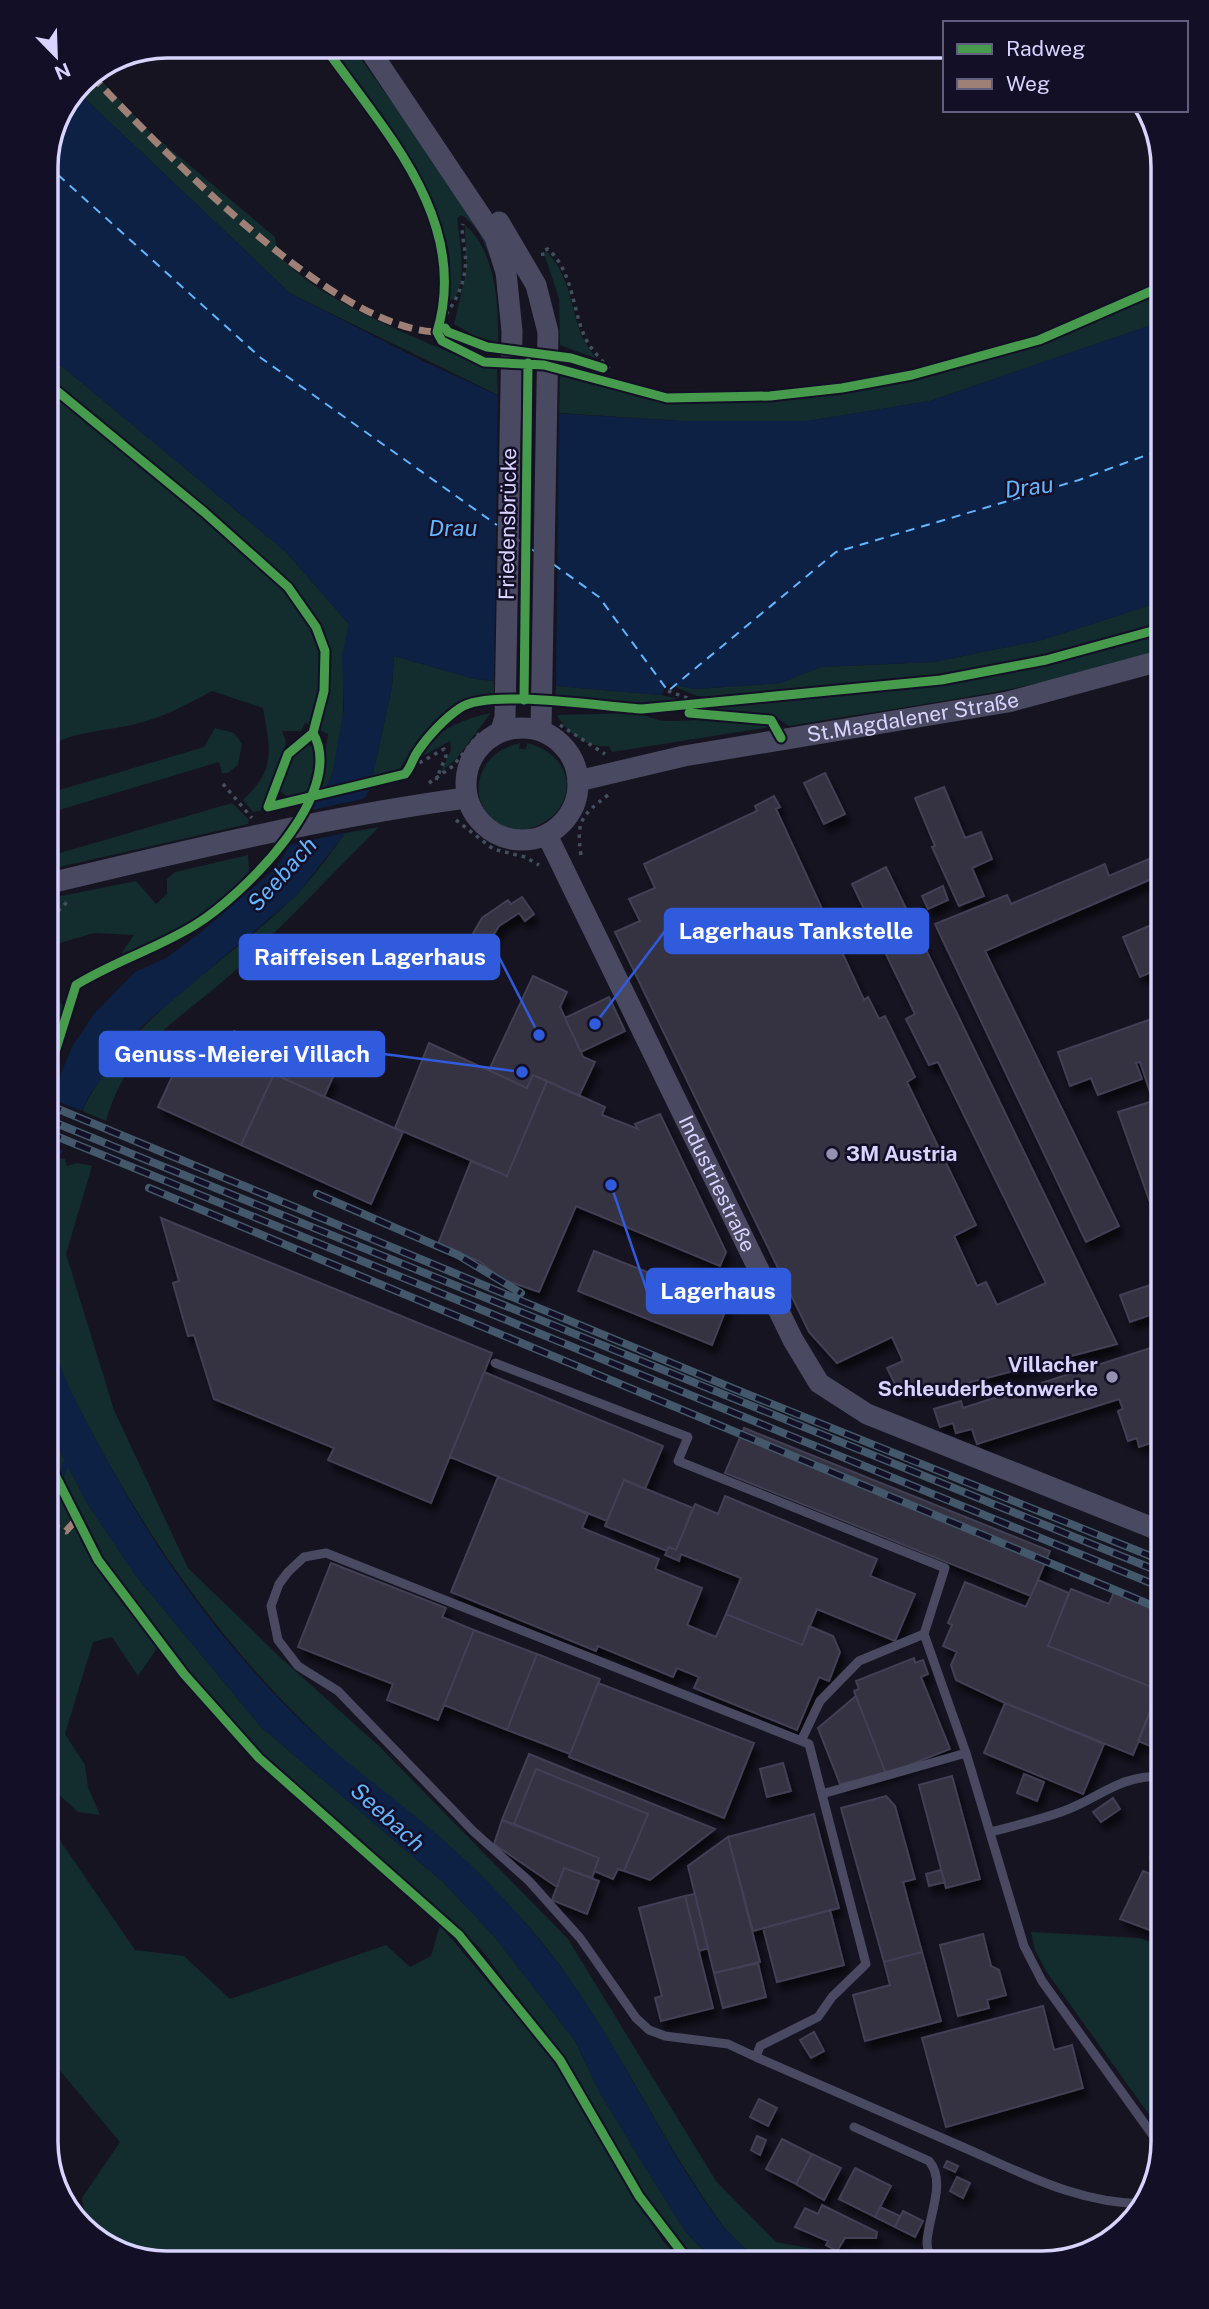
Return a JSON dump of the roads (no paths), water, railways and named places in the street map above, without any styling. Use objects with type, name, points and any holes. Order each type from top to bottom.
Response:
[{"type":"street","points":[[375,58],[437,149]]},
{"type":"street","name":"Friedensbrücke","points":[[437,149],[495,237],[506,272],[512,331],[498,724]]},
{"type":"street","name":"Friedensbrücke","points":[[437,149],[497,218],[518,250],[542,298],[548,332],[541,723]]},
{"type":"street","name":"St.Magdalener Straße","points":[[578,781],[781,738],[1008,702],[1151,664]]},
{"type":"street","points":[[541,723],[570,754],[578,781],[575,805],[565,821],[547,835],[514,840],[489,831],[474,816],[464,785],[469,761],[498,724],[524,727],[541,723]]},
{"type":"street","points":[[58,882],[256,829],[466,798]]},
{"type":"street","name":"Industriestraße","points":[[547,835],[793,1340],[819,1383],[867,1414],[1151,1527]]},
{"type":"lane","points":[[495,1363],[688,1437],[678,1461],[945,1567],[924,1634],[966,1753],[1032,1964],[1151,2132]]},
{"type":"lane","points":[[756,2057],[760,2046],[818,2017],[832,1997],[866,1964],[809,1744],[326,1553],[304,1557],[279,1584],[271,1606],[278,1640],[298,1666],[338,1691],[473,1831],[529,1881],[580,1938],[636,2018],[649,2030],[665,2036],[728,2044],[756,2057],[1066,2193],[1118,2204],[1132,2204]]},
{"type":"lane","points":[[801,1741],[820,1701],[859,1661],[924,1634]]},
{"type":"lane","points":[[822,1794],[966,1753]]},
{"type":"lane","points":[[991,1832],[1063,1812],[1118,1782],[1151,1776]]},
{"type":"lane","points":[[853,2127],[929,2161],[935,2168],[937,2180],[927,2243],[929,2251]]},
{"type":"water","name":"Drau","points":[[84,97],[291,294],[427,363],[535,412],[681,421],[808,421],[930,401],[1151,325],[1151,605],[1042,640],[933,662],[821,667],[780,683],[696,689],[668,684],[661,695],[475,679],[394,656],[392,686],[370,789],[345,833],[297,895],[141,1027],[90,1094],[58,1162],[58,1080],[73,1045],[94,1014],[135,972],[166,958],[200,933],[276,868],[332,776],[344,708],[342,655],[349,624],[285,551],[58,363],[58,160],[66,125]]},
{"type":"water","name":"Seebach","points":[[58,1359],[68,1385],[126,1494],[202,1608],[260,1679],[292,1712],[339,1755],[457,1852],[525,1923],[574,1985],[696,2188],[718,2220],[748,2251],[704,2251],[686,2232],[599,2091],[575,2041],[494,1936],[443,1882],[261,1727],[136,1576],[87,1503],[58,1447]]},
{"type":"waterway","points":[[58,1484],[68,1458]]},
{"type":"railway","points":[[58,1109],[732,1388],[1151,1556]]},
{"type":"railway","points":[[58,1124],[1151,1568]]},
{"type":"railway","points":[[58,1137],[1151,1583]]},
{"type":"railway","points":[[149,1188],[1151,1605]]},
{"type":"railway","points":[[317,1194],[458,1255],[521,1293]]},
{"type":"place","name":"Lagerhaus Tankstelle","points":[[595,1024]]},
{"type":"place","name":"Raiffeisen Lagerhaus","points":[[539,1035]]},
{"type":"place","name":"Genuss-Meierei Villach","points":[[522,1072]]},
{"type":"place","name":"3M Austria","points":[[832,1154]]},
{"type":"place","name":"Lagerhaus","points":[[611,1185]]},
{"type":"place","name":"Villacher Schleuderbetonwerke","points":[[1112,1377]]}]
